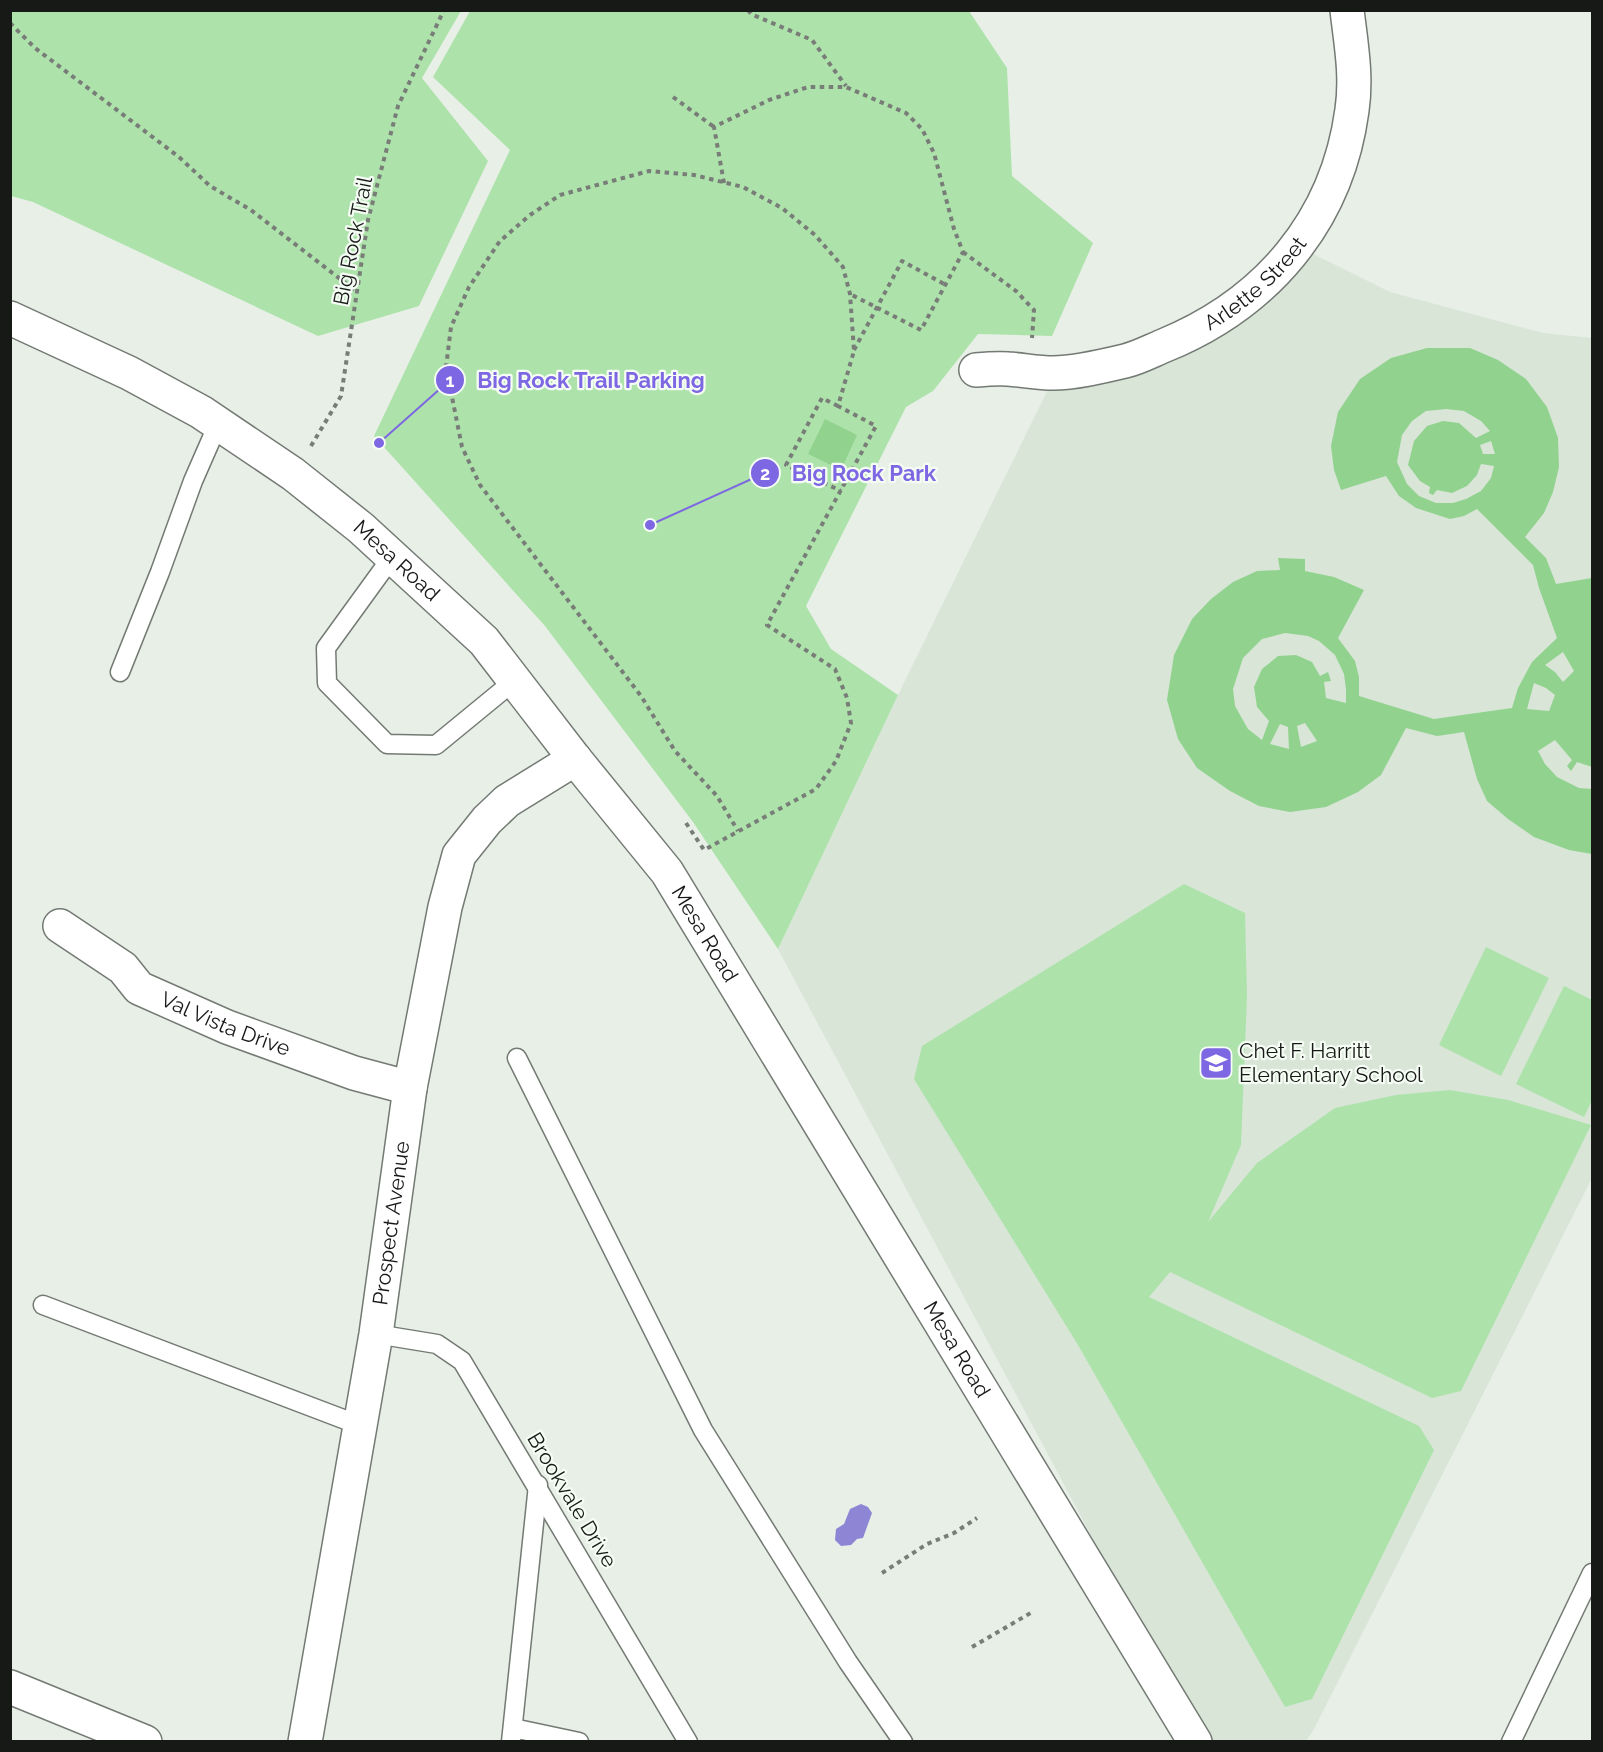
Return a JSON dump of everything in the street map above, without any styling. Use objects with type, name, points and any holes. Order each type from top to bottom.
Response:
[{"type":"street","name":"Arlette Street","points":[[976,370],[1007,368],[1028,372],[1056,373],[1127,361],[1183,338],[1215,321],[1246,300],[1274,274],[1318,215],[1334,181],[1345,146],[1353,110],[1355,72],[1347,10]]},
{"type":"street","name":"Mesa Road","points":[[10,318],[129,373],[201,412],[293,474],[362,528],[484,641],[575,759],[667,872],[1195,1742]]},
{"type":"street","name":"Prospect Avenue","points":[[305,1742],[376,1334],[410,1088],[445,907],[459,855],[487,819],[507,801],[575,759]]},
{"type":"street","name":"Val Vista Drive","points":[[60,926],[123,968],[139,988],[226,1027],[354,1073],[410,1088]]},
{"type":"street","points":[[10,1687],[146,1742]]},
{"type":"lane","points":[[120,672],[193,481],[218,424]]},
{"type":"lane","points":[[392,556],[326,648],[327,683],[387,744],[436,745],[514,681]]},
{"type":"lane","points":[[517,1058],[703,1430],[848,1662],[903,1742]]},
{"type":"lane","points":[[43,1305],[359,1425]]},
{"type":"lane","name":"Brookvale Drive","points":[[376,1334],[438,1344],[462,1361],[688,1742]]},
{"type":"lane","points":[[537,1485],[512,1735],[579,1742]]},
{"type":"lane","points":[[1511,1742],[1593,1573]]},
{"type":"path","name":"Big Rock Trail","points":[[293,474],[341,396],[368,220],[399,106],[444,10]]},
{"type":"path","points":[[747,10],[751,14],[812,40],[846,87]]},
{"type":"path","points":[[10,23],[35,48],[179,157],[210,186],[251,210],[357,292]]},
{"type":"path","points":[[714,127],[769,100],[808,87],[846,87],[906,113],[922,129],[934,153],[951,219],[963,252],[1016,291],[1034,310],[1028,372]]},
{"type":"path","points":[[673,97],[714,127],[724,183]]},
{"type":"path","points":[[738,831],[717,796],[675,751],[641,696],[480,485],[462,447],[446,366],[451,327],[469,287],[500,241],[530,215],[560,195],[650,171],[694,175],[743,187],[782,208],[815,235],[843,267],[850,294],[854,351]]},
{"type":"path","points":[[850,294],[921,330],[963,252]]},
{"type":"path","points":[[838,406],[854,351],[902,261],[946,285]]},
{"type":"path","points":[[686,823],[704,850],[816,789],[836,761],[851,723],[847,698],[836,669],[767,625],[841,491],[876,426],[822,398],[786,465],[841,491]]},
{"type":"path","points":[[882,1573],[927,1544],[954,1533],[977,1518]]},
{"type":"path","points":[[972,1647],[1034,1611]]},
{"type":"shaded area","name":"Chet F. Harritt Elementary School","points":[[1297,246],[1390,292],[1543,333],[1592,338],[1592,1178],[1306,1741],[1201,1741],[778,949],[898,695],[1056,373],[1127,361]]},
{"type":"shaded area","points":[[861,1504],[868,1507],[872,1513],[863,1538],[857,1539],[851,1545],[841,1546],[835,1540],[836,1529],[844,1524],[850,1509]]},
{"type":"green space","points":[[10,11],[461,11],[422,78],[488,161],[419,306],[318,336],[33,202],[11,196]]},
{"type":"green space","points":[[470,11],[969,11],[1007,68],[1012,176],[1093,243],[1052,336],[978,334],[933,391],[906,407],[806,606],[831,649],[898,695],[778,949],[693,822],[545,626],[374,436],[510,150],[433,77]]},
{"type":"green space","points":[[1184,884],[1245,913],[1247,997],[1241,1145],[1208,1222],[1257,1163],[1335,1108],[1396,1095],[1450,1090],[1508,1100],[1591,1125],[1461,1391],[1432,1398],[1170,1272],[1149,1297],[1419,1426],[1434,1450],[1312,1699],[1285,1707],[1078,1345],[914,1079],[922,1046]]},
{"type":"green space","points":[[1486,947],[1549,978],[1501,1076],[1439,1045]]},
{"type":"green space","points":[[1564,986],[1592,1000],[1592,1100],[1584,1117],[1516,1084]]},
{"type":"building","points":[[1427,348],[1470,348],[1498,360],[1526,379],[1547,407],[1558,438],[1559,467],[1553,492],[1544,513],[1525,537],[1546,558],[1556,584],[1592,578],[1592,767],[1577,762],[1571,771],[1567,766],[1572,760],[1555,740],[1538,751],[1545,764],[1557,777],[1579,788],[1592,789],[1592,854],[1569,850],[1534,837],[1487,801],[1477,779],[1464,732],[1437,736],[1406,728],[1381,775],[1358,792],[1326,807],[1290,812],[1259,806],[1230,791],[1197,768],[1178,739],[1167,700],[1174,655],[1192,619],[1211,599],[1233,582],[1257,571],[1280,570],[1278,558],[1305,559],[1305,571],[1334,577],[1364,590],[1338,638],[1355,661],[1359,677],[1359,696],[1434,719],[1512,708],[1518,688],[1532,662],[1557,638],[1533,565],[1477,509],[1464,516],[1450,519],[1416,508],[1399,496],[1386,476],[1341,490],[1334,470],[1331,446],[1338,412],[1360,379],[1391,358]],"holes":[[[1446,409],[1464,411],[1481,421],[1490,431],[1476,438],[1459,423],[1443,421],[1427,426],[1414,441],[1408,465],[1420,481],[1430,487],[1429,493],[1433,495],[1437,490],[1452,493],[1467,486],[1477,475],[1481,464],[1494,466],[1491,478],[1481,491],[1453,503],[1436,503],[1419,496],[1407,484],[1397,462],[1402,435],[1412,421],[1426,411]],[[1491,441],[1495,454],[1483,454],[1480,445]],[[1285,633],[1308,636],[1319,641],[1335,655],[1344,674],[1346,703],[1326,698],[1324,682],[1331,681],[1328,672],[1320,676],[1312,662],[1296,655],[1278,656],[1262,669],[1254,687],[1257,707],[1269,721],[1262,740],[1248,729],[1235,706],[1233,689],[1243,658],[1262,639]],[[1563,652],[1574,671],[1563,682],[1545,665]],[[1534,683],[1555,695],[1549,711],[1527,709]],[[1305,723],[1317,741],[1301,747],[1297,726]],[[1280,724],[1288,727],[1289,749],[1270,744]]]},
{"type":"building","points":[[825,419],[857,435],[841,470],[808,454]]},
{"type":"place","name":"Big Rock Trail Parking","points":[[379,443]]},
{"type":"place","name":"Big Rock Park","points":[[650,525]]},
{"type":"place","name":"Chet F. Harritt Elementary School","points":[[1216,1063]]}]
